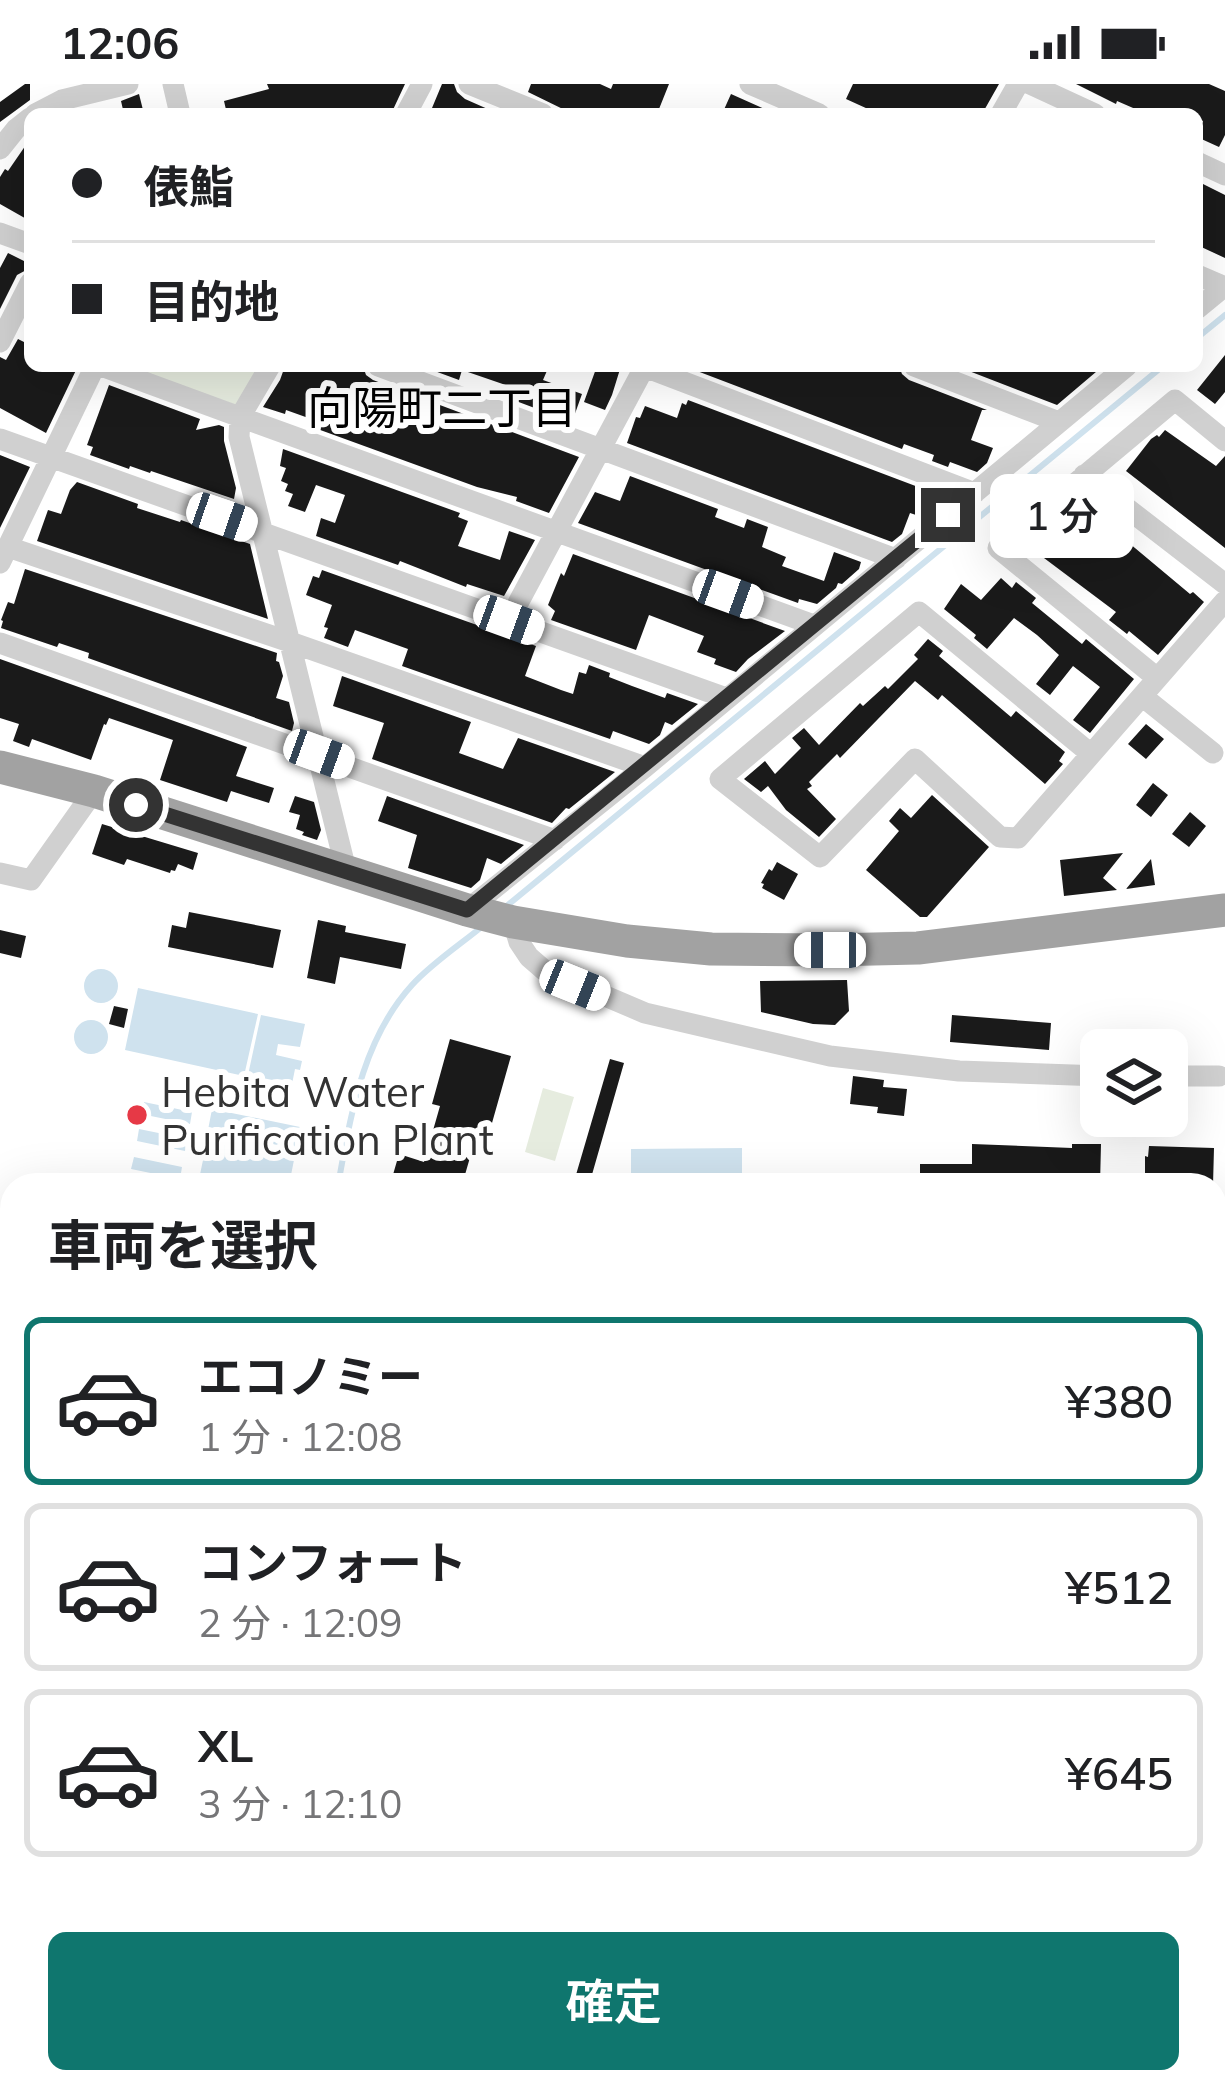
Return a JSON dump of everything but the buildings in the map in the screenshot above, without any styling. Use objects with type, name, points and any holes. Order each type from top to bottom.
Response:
[{"type":"highway","points":[[0,767],[94,791],[492,917],[627,941],[711,949],[918,948],[1225,910]]},
{"type":"street","points":[[48,108],[128,84]]},
{"type":"street","points":[[469,84],[528,108]]},
{"type":"street","points":[[750,84],[788,100]]},
{"type":"street","points":[[1030,84],[1082,108]]},
{"type":"street","points":[[0,149],[24,125]]},
{"type":"street","points":[[0,342],[24,295]]},
{"type":"street","points":[[95,372],[4,555],[290,642],[645,766]]},
{"type":"street","points":[[115,372],[814,625]]},
{"type":"street","points":[[266,372],[240,417],[239,436],[347,874]]},
{"type":"street","points":[[394,372],[896,559]]},
{"type":"street","points":[[509,620],[641,372]]},
{"type":"street","points":[[660,372],[975,493]]},
{"type":"street","points":[[930,372],[1059,422]]},
{"type":"street","points":[[1080,1075],[959,1071],[830,1056],[645,1013],[544,970],[492,917],[555,840],[1120,372]]},
{"type":"street","points":[[1213,753],[1150,687],[998,548],[1175,400],[1225,441]]},
{"type":"street","points":[[0,439],[726,698]]},
{"type":"street","points":[[1084,475],[1225,584]]},
{"type":"street","points":[[1091,754],[920,612],[720,779],[820,857],[915,759],[1000,837],[1018,838],[1225,601]]},
{"type":"street","points":[[0,643],[555,840]]},
{"type":"street","points":[[0,873],[31,880],[94,791]]},
{"type":"street","points":[[1188,1076],[1219,1076]]},
{"type":"shaded area","points":[[136,372],[258,372],[241,402],[231,406]]},
{"type":"shaded area","points":[[543,1088],[574,1097],[555,1161],[525,1152]]},
{"type":"water","points":[[101,969],[113,974],[118,986],[113,998],[101,1003],[89,998],[84,986],[89,974]]},
{"type":"water","points":[[138,988],[258,1014],[244,1076],[125,1050]]},
{"type":"water","points":[[261,1015],[305,1024],[300,1047],[278,1044],[276,1055],[302,1061],[292,1084],[248,1075]]},
{"type":"water","points":[[91,1020],[103,1025],[108,1037],[103,1049],[91,1054],[79,1049],[74,1037],[79,1025]]},
{"type":"water","points":[[144,1102],[192,1112],[190,1124],[141,1114]]},
{"type":"water","points":[[212,1109],[300,1127],[296,1149],[208,1130]]},
{"type":"water","points":[[139,1129],[188,1139],[185,1151],[137,1141]]},
{"type":"water","points":[[207,1141],[294,1160],[291,1173],[200,1173]]},
{"type":"water","points":[[742,1148],[742,1173],[631,1173],[631,1149]]},
{"type":"water","points":[[134,1157],[182,1167],[181,1173],[131,1169]]},
{"type":"waterway","points":[[1203,333],[1225,315]]},
{"type":"waterway","points":[[503,909],[1156,372]]},
{"type":"waterway","points":[[340,1173],[361,1079],[381,1030],[420,977],[484,925]]},
{"type":"place","name":"Hebita Water Purification Plant","points":[[137,1115]]},
{"type":"district","name":"向陽町二丁目","points":[[442,407]]},
{"type":"route","points":[[136,805],[467,910],[948,515]]}]
